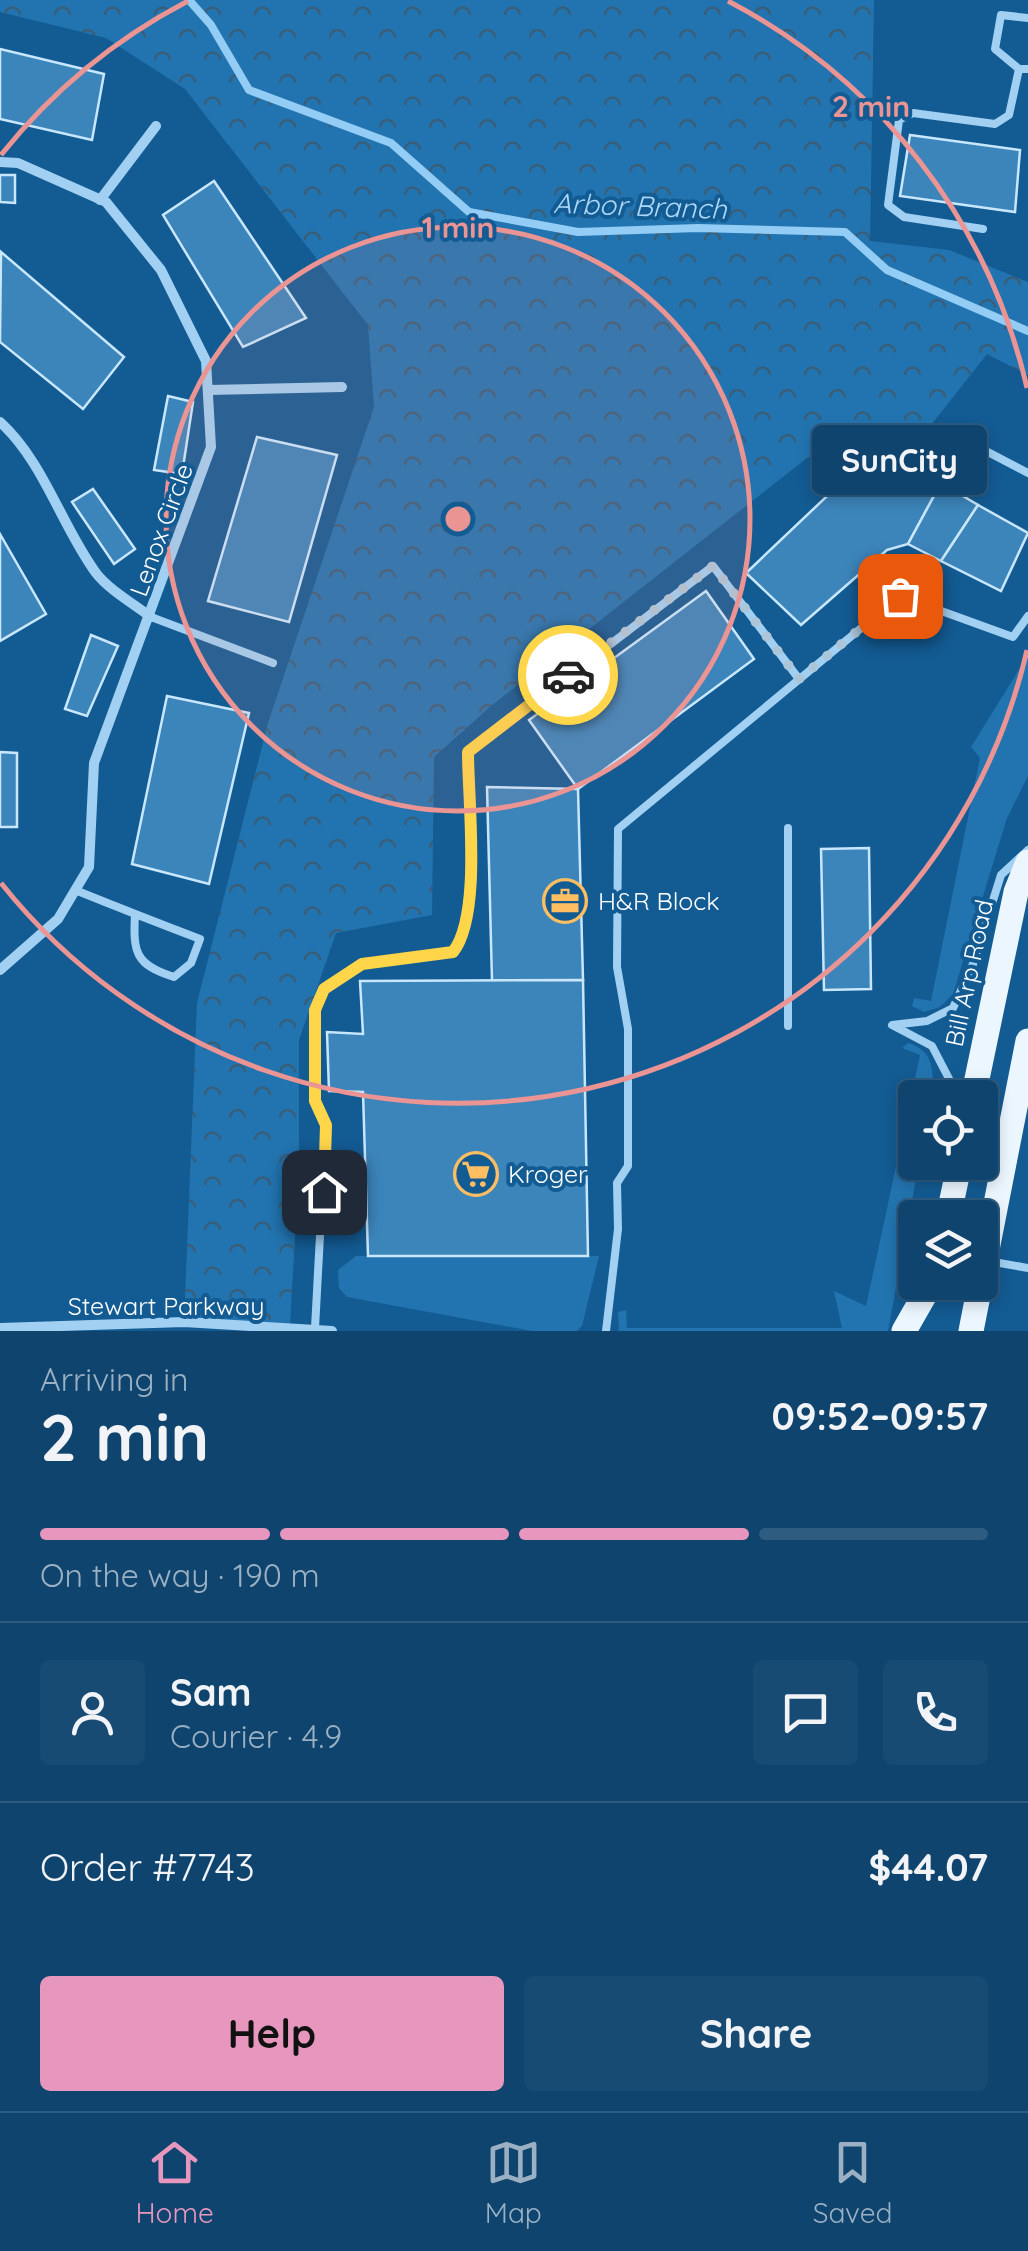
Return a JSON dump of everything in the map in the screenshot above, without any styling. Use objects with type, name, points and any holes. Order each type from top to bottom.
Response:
[{"type":"main road","name":"Bill Arp Road","points":[[978,1080],[1016,892],[1028,862]]},
{"type":"main road","points":[[997,1200],[1028,1041]]},
{"type":"main road","points":[[904,1331],[922,1300]]},
{"type":"main road","points":[[924,1331],[930,1300]]},
{"type":"main road","points":[[972,1331],[978,1300]]},
{"type":"street","points":[[100,200],[156,126]]},
{"type":"street","name":"Lenox Circle","points":[[0,162],[18,163],[100,200],[161,270],[206,362],[212,447],[94,763],[89,866],[58,919],[0,970]]},
{"type":"street","points":[[208,390],[342,386]]},
{"type":"street","points":[[0,422],[22,441],[100,578],[151,617]]},
{"type":"street","name":"Stewart Parkway","points":[[0,1328],[96,1328],[184,1322],[332,1331]]},
{"type":"lane","points":[[983,229],[904,216],[888,205],[899,120],[912,112],[995,124],[1008,115],[1024,69],[995,48],[1000,14],[1028,18]]},
{"type":"lane","points":[[962,439],[1028,474]]},
{"type":"lane","points":[[315,1328],[326,1125],[315,1101],[315,1010],[324,989],[352,968],[453,952],[464,938],[468,912],[468,752],[713,566],[799,679]]},
{"type":"lane","points":[[606,1331],[618,1229],[617,1184],[628,1166],[628,1029],[617,967],[618,829],[900,596],[1013,638],[1028,616]]},
{"type":"lane","points":[[151,617],[273,663]]},
{"type":"lane","points":[[788,828],[788,1026]]},
{"type":"lane","points":[[949,1080],[932,1046],[892,1025],[927,1021],[954,1008],[973,964],[1001,874],[1028,850]]},
{"type":"lane","points":[[75,890],[200,939],[191,963],[174,978],[148,970],[133,946],[136,914]]},
{"type":"lane","points":[[998,1262],[1028,1268]]},
{"type":"green space","points":[[0,0],[874,0],[870,241],[949,250],[1028,282],[1028,375],[987,354],[901,463],[807,458],[491,706],[434,757],[432,915],[336,933],[299,1040],[299,1161],[290,1326],[184,1322],[197,1003],[268,723],[374,407],[368,325],[185,89],[106,38],[0,12]]},
{"type":"green space","points":[[1028,655],[1028,776],[1007,818],[953,994],[940,1007],[924,1012],[912,1006],[914,998],[931,1001],[980,758],[971,747]]},
{"type":"green space","points":[[908,1043],[923,1051],[931,1064],[932,1080],[915,1080],[920,1055],[902,1048]]},
{"type":"green space","points":[[898,1157],[898,1180],[916,1180],[912,1200],[898,1200],[898,1277],[888,1331],[619,1331],[618,1312],[626,1310],[627,1328],[842,1328],[834,1291],[866,1306]]},
{"type":"green space","points":[[356,1256],[599,1256],[582,1326],[577,1331],[532,1331],[347,1297],[339,1288],[338,1270]]},
{"type":"building","points":[[0,49],[104,74],[92,140],[0,119]]},
{"type":"building","points":[[910,135],[1020,150],[1015,212],[900,196]]},
{"type":"building","points":[[0,175],[15,175],[15,203],[0,202]]},
{"type":"building","points":[[214,181],[306,318],[243,347],[163,215]]},
{"type":"building","points":[[1,252],[124,357],[83,409],[0,342]]},
{"type":"building","points":[[168,396],[193,402],[182,474],[154,470]]},
{"type":"building","points":[[257,437],[337,455],[289,622],[208,601]]},
{"type":"building","points":[[924,475],[941,483],[908,544],[887,550],[801,625],[746,573],[845,479]]},
{"type":"building","points":[[941,483],[978,505],[941,561],[908,544]]},
{"type":"building","points":[[93,489],[135,549],[114,564],[72,502]]},
{"type":"building","points":[[978,505],[1028,533],[1001,591],[941,561]]},
{"type":"building","points":[[0,534],[46,614],[0,641]]},
{"type":"building","points":[[706,591],[754,659],[578,789],[529,720]]},
{"type":"building","points":[[91,635],[118,646],[87,716],[65,709]]},
{"type":"building","points":[[167,696],[249,713],[209,884],[132,864]]},
{"type":"building","points":[[0,752],[17,753],[17,827],[0,827]]},
{"type":"building","points":[[487,787],[578,789],[583,980],[492,981]]},
{"type":"building","points":[[869,848],[871,989],[824,990],[821,849]]},
{"type":"building","name":"Kroger","points":[[583,980],[588,1256],[368,1256],[363,1092],[329,1091],[327,1032],[363,1034],[360,981]]},
{"type":"waterway","name":"Arbor Branch","points":[[189,0],[211,25],[249,90],[391,143],[469,212],[578,232],[698,228],[845,232],[887,270],[1028,331]]},
{"type":"way so far","points":[[568,675],[713,566],[799,679],[900,596]]},
{"type":"place","name":"SunCity","points":[[900,596]]},
{"type":"place","name":"H&R Block","points":[[565,901]]},
{"type":"place","name":"Kroger","points":[[476,1174]]},
{"type":"route","points":[[324,1192],[326,1125],[315,1101],[315,1010],[324,989],[362,964],[453,952],[464,938],[468,912],[468,752],[568,675]]}]
